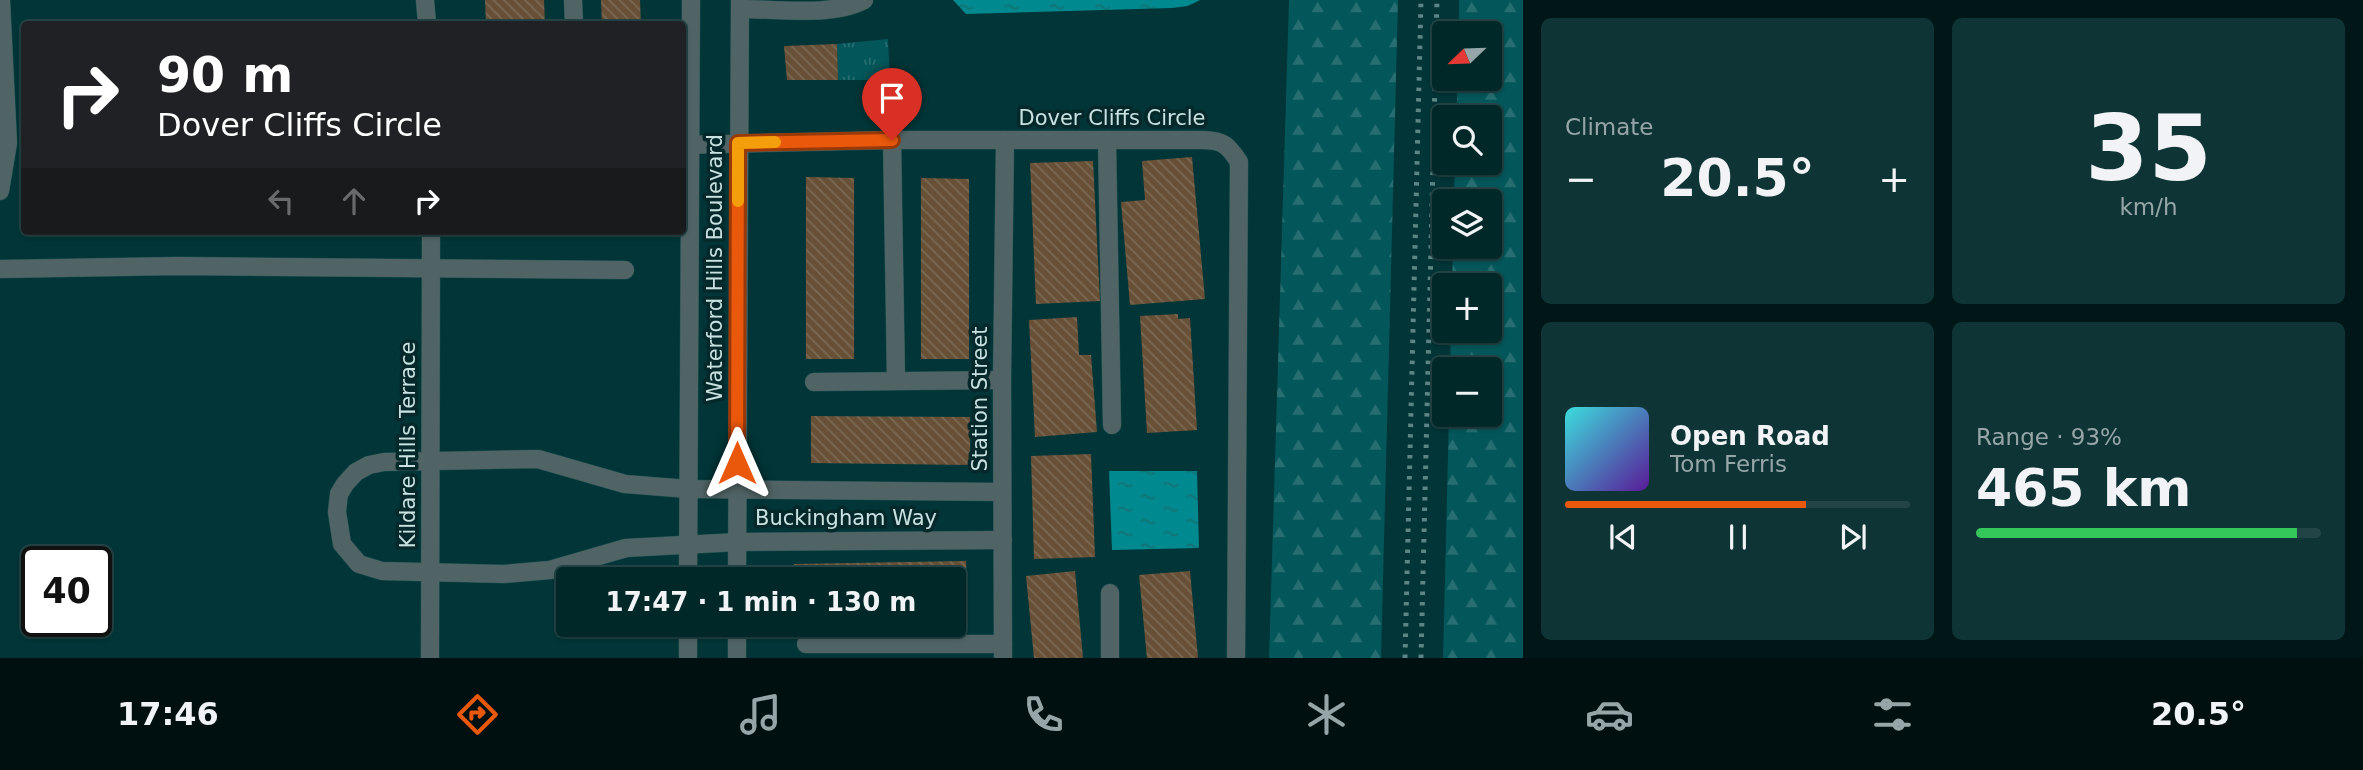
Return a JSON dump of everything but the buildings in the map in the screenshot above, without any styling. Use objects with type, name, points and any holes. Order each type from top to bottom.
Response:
[{"type":"street","points":[[0,191],[16,143],[1,0]]},
{"type":"street","points":[[425,0],[427,21]]},
{"type":"street","points":[[573,0],[574,21]]},
{"type":"street","name":"Waterford Hills Boulevard","points":[[688,567],[686,145],[691,0]]},
{"type":"street","points":[[741,5],[835,10],[864,0]]},
{"type":"street","name":"Waterford Hills Boulevard","points":[[737,567],[741,5]]},
{"type":"street","points":[[892,140],[896,379]]},
{"type":"street","name":"Dover Cliffs Circle","points":[[686,145],[892,140],[1213,140],[1229,146],[1239,162],[1236,658]]},
{"type":"street","name":"Station Street","points":[[1003,651],[1004,140]]},
{"type":"street","points":[[1107,140],[1111,425]]},
{"type":"street","name":"Kildare Hills Terrace","points":[[430,658],[431,235]]},
{"type":"street","points":[[0,269],[177,266],[625,270]]},
{"type":"street","points":[[814,382],[896,379],[1002,380]]},
{"type":"street","name":"Buckingham Way","points":[[432,461],[538,459],[625,484],[688,489],[1002,492]]},
{"type":"street","points":[[431,571],[382,571],[359,564],[342,544],[337,512],[339,494],[355,472],[384,462],[432,461]]},
{"type":"street","name":"Buckingham Way","points":[[431,571],[504,573],[550,570],[626,548],[689,544],[1003,540]]},
{"type":"street","points":[[1110,593],[1110,658]]},
{"type":"street","points":[[688,637],[688,658]]},
{"type":"street","points":[[737,637],[737,658]]},
{"type":"street","points":[[806,644],[894,651],[1003,651]]},
{"type":"green space","points":[[1289,0],[1398,0],[1381,658],[1269,658]]},
{"type":"green space","points":[[1459,0],[1523,0],[1523,658],[1443,658],[1449,427],[1502,427],[1502,357],[1450,357],[1451,343],[1502,343],[1502,273],[1452,273],[1453,259],[1502,259],[1502,189],[1454,189],[1455,175],[1502,175],[1502,105],[1457,105],[1457,91],[1502,91],[1502,21],[1459,21]]},
{"type":"green space","points":[[888,39],[890,80],[838,80],[837,44]]},
{"type":"water","points":[[953,0],[1200,0],[1188,6],[1172,8],[966,14]]},
{"type":"water","points":[[1109,471],[1197,471],[1199,548],[1112,550]]},
{"type":"railway","points":[[1405,658],[1421,0]]},
{"type":"railway","points":[[1421,658],[1437,0]]},
{"type":"slow traffic","points":[[738,201],[738,143],[775,142]]},
{"type":"route","points":[[737,463],[738,143],[892,140]]}]
